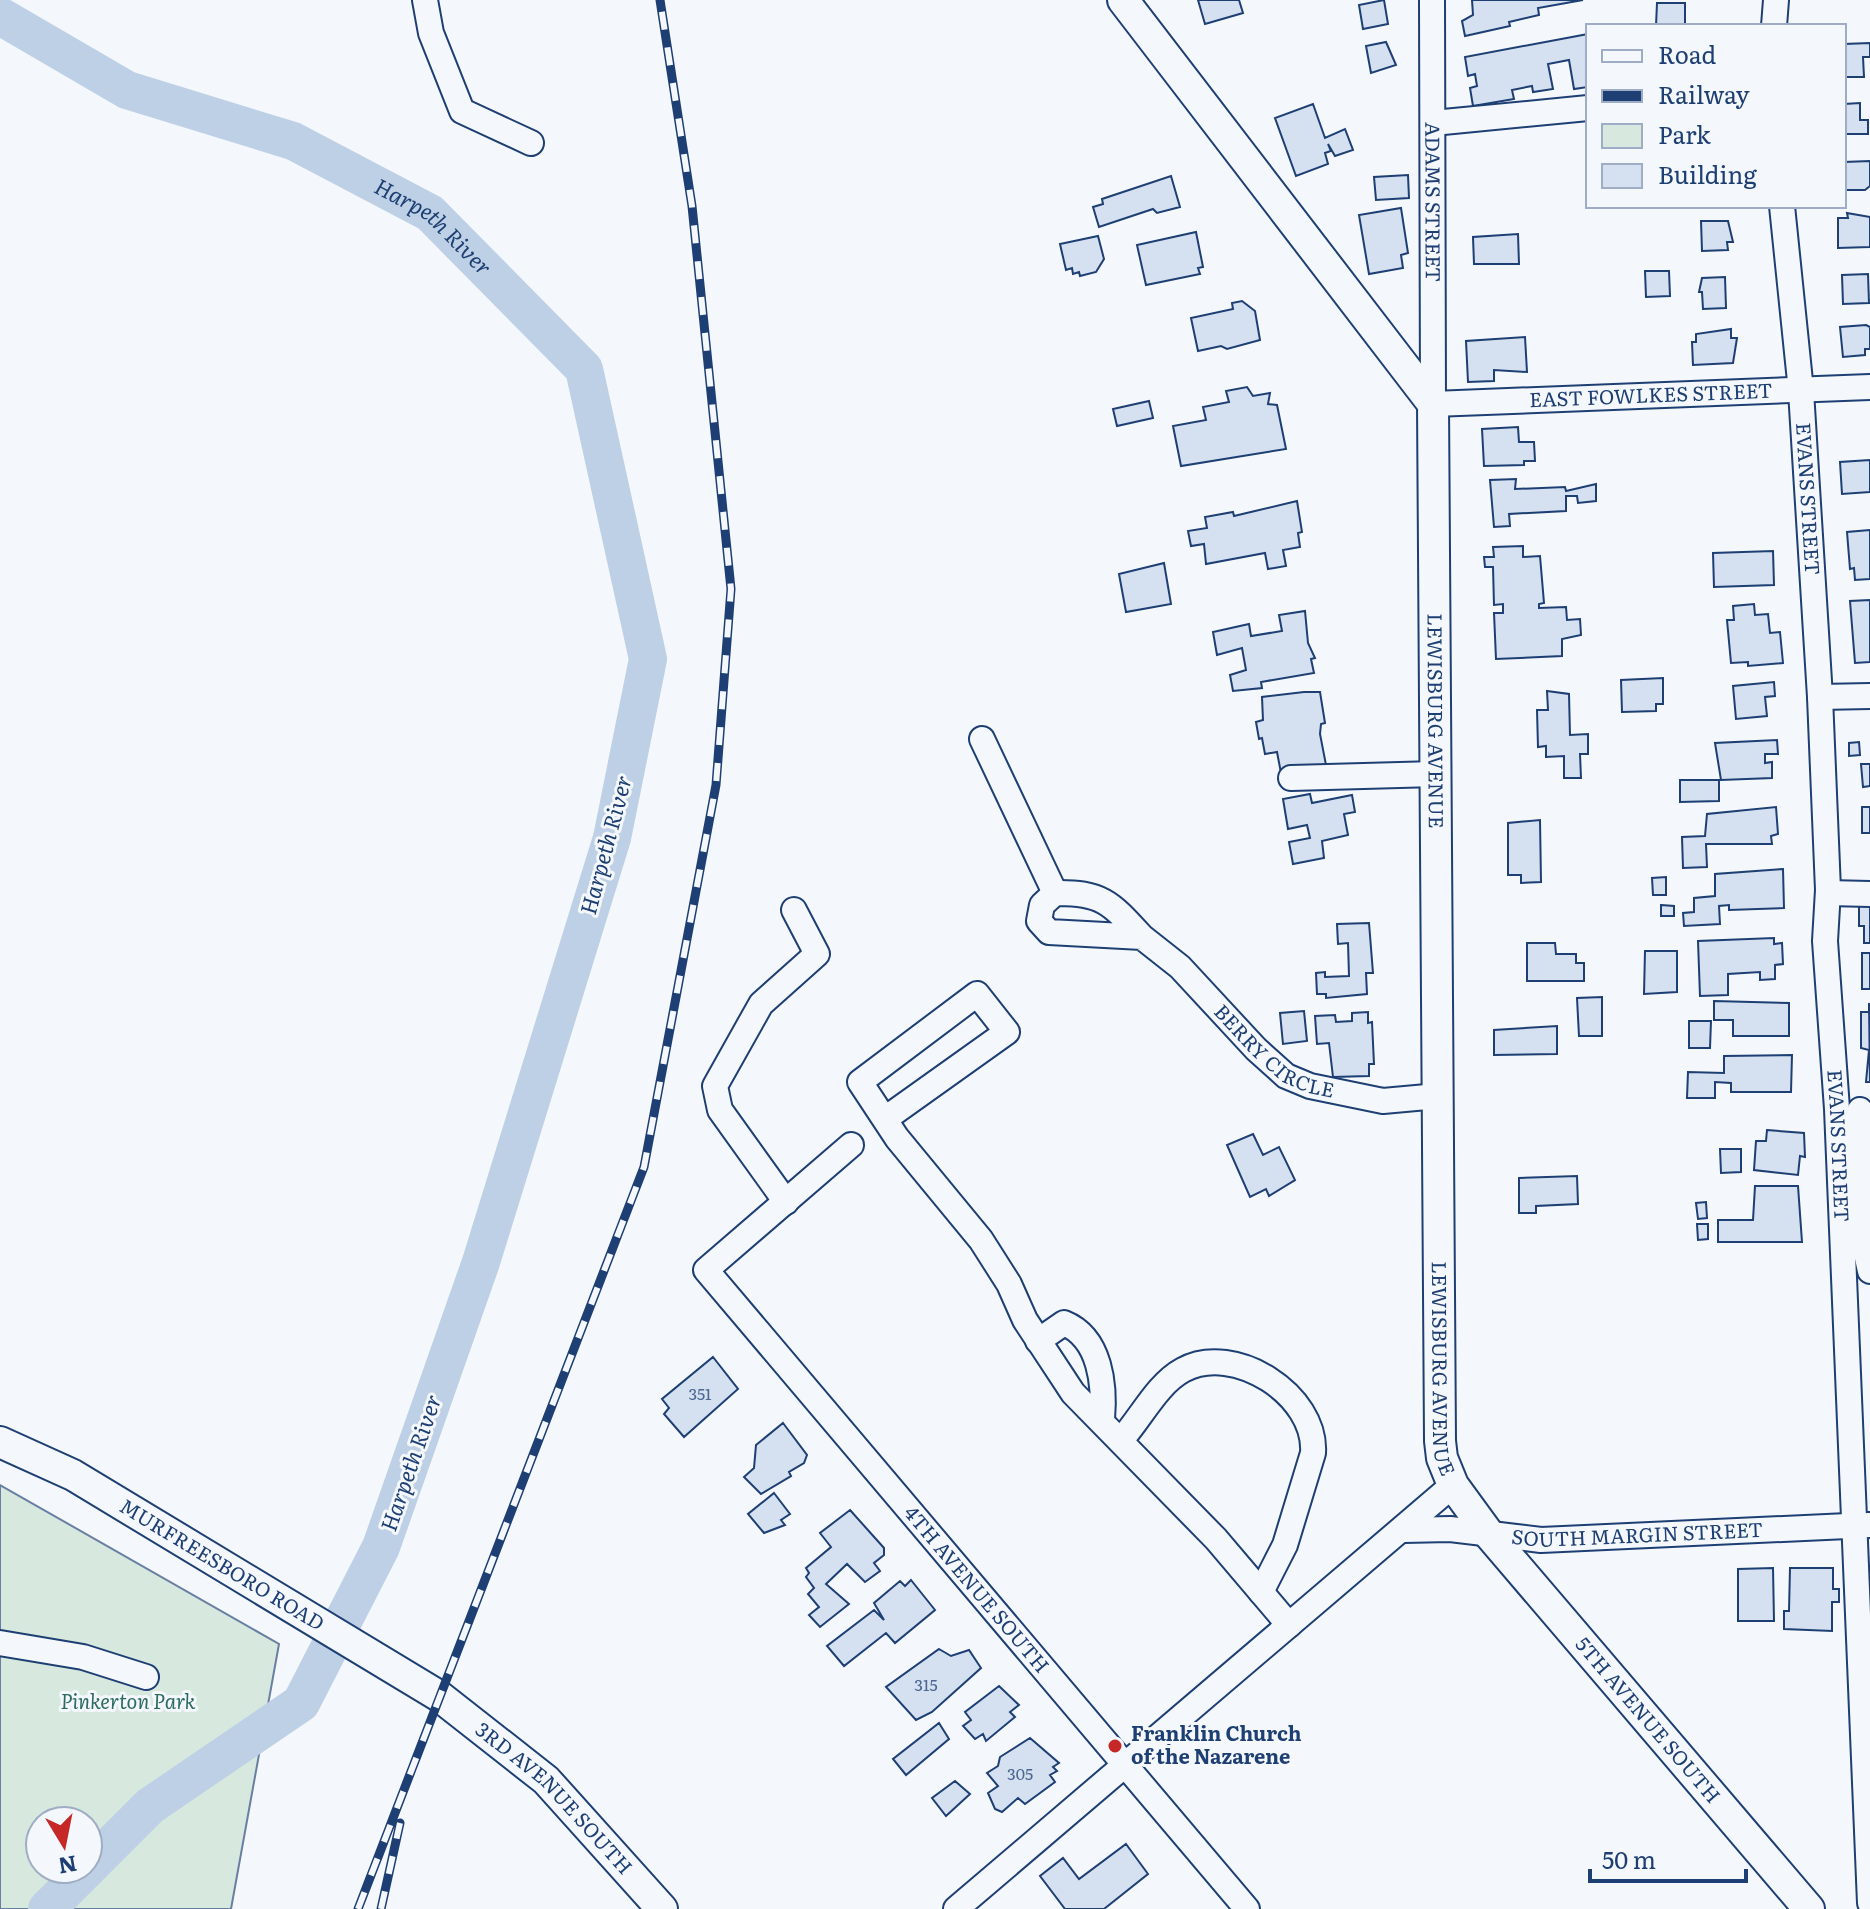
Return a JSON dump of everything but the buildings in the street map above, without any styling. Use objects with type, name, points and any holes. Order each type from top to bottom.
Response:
[{"type":"main road","points":[[1123,0],[1433,404]]},
{"type":"main road","name":"LEWISBURG AVENUE","points":[[1433,404],[1440,1441],[1442,1458],[1453,1485],[1488,1533]]},
{"type":"main road","name":"MURFREESBORO ROAD","points":[[2,1447],[73,1475],[432,1691]]},
{"type":"main road","name":"5TH AVENUE SOUTH","points":[[1488,1533],[1809,1909]]},
{"type":"main road","name":"3RD AVENUE SOUTH","points":[[432,1691],[546,1780],[662,1909]]},
{"type":"street","points":[[425,0],[431,33],[462,111],[531,143]]},
{"type":"street","name":"ADAMS STREET","points":[[1432,0],[1433,404]]},
{"type":"street","points":[[1774,24],[1776,0]]},
{"type":"street","points":[[1433,123],[1586,108]]},
{"type":"street","name":"EVANS STREET","points":[[1782,208],[1801,391],[1820,697],[1828,893],[1825,941],[1856,1109],[1870,1903]]},
{"type":"street","name":"EAST FOWLKES STREET","points":[[1433,404],[1870,387]]},
{"type":"street","points":[[1820,697],[1870,696]]},
{"type":"street","points":[[982,739],[1055,893],[1042,905],[1039,921],[1049,932],[1142,937]]},
{"type":"street","points":[[1291,778],[1436,774]]},
{"type":"street","name":"BERRY CIRCLE","points":[[1055,893],[1087,892],[1110,906],[1180,967],[1256,1049],[1286,1076],[1310,1086],[1383,1101],[1438,1096]]},
{"type":"street","points":[[1828,893],[1870,894]]},
{"type":"street","points":[[794,910],[817,954],[761,1004],[715,1086],[720,1110],[786,1202],[851,1145]]},
{"type":"street","points":[[885,1119],[1007,1032],[977,994],[860,1082],[885,1119],[981,1240],[1038,1341],[1073,1393],[1216,1539],[1289,1625]]},
{"type":"street","points":[[1856,1109],[1866,1253],[1870,1271]]},
{"type":"street","name":"4TH AVENUE SOUTH","points":[[786,1202],[706,1270],[1247,1909]]},
{"type":"street","points":[[1038,1341],[1064,1323],[1075,1327],[1092,1351],[1101,1373],[1102,1420]]},
{"type":"street","points":[[1121,1440],[1165,1383],[1193,1365],[1235,1366],[1256,1370],[1276,1380],[1314,1440],[1303,1491],[1285,1545],[1261,1592]]},
{"type":"street","points":[[956,1909],[1404,1530],[1453,1485]]},
{"type":"street","name":"SOUTH MARGIN STREET","points":[[1404,1530],[1450,1529],[1541,1540],[1862,1525]]},
{"type":"street","points":[[0,1643],[83,1657],[146,1677]]},
{"type":"green space","name":"Pinkerton Park","points":[[0,1485],[279,1644],[231,1909],[0,1909]]},
{"type":"waterway","name":"Harpeth River","points":[[0,16],[127,90],[293,141],[430,213],[584,369],[648,659],[612,838],[481,1262],[381,1547],[301,1703],[150,1806],[104,1852]]},
{"type":"waterway","name":"Harpeth River","points":[[47,1909],[71,1885]]},
{"type":"railway","points":[[358,1909],[644,1167],[716,785],[731,589],[692,206],[660,0]]},
{"type":"railway","points":[[381,1909],[400,1823]]},
{"type":"place","name":"Franklin Church of the Nazarene","points":[[1115,1746]]}]
